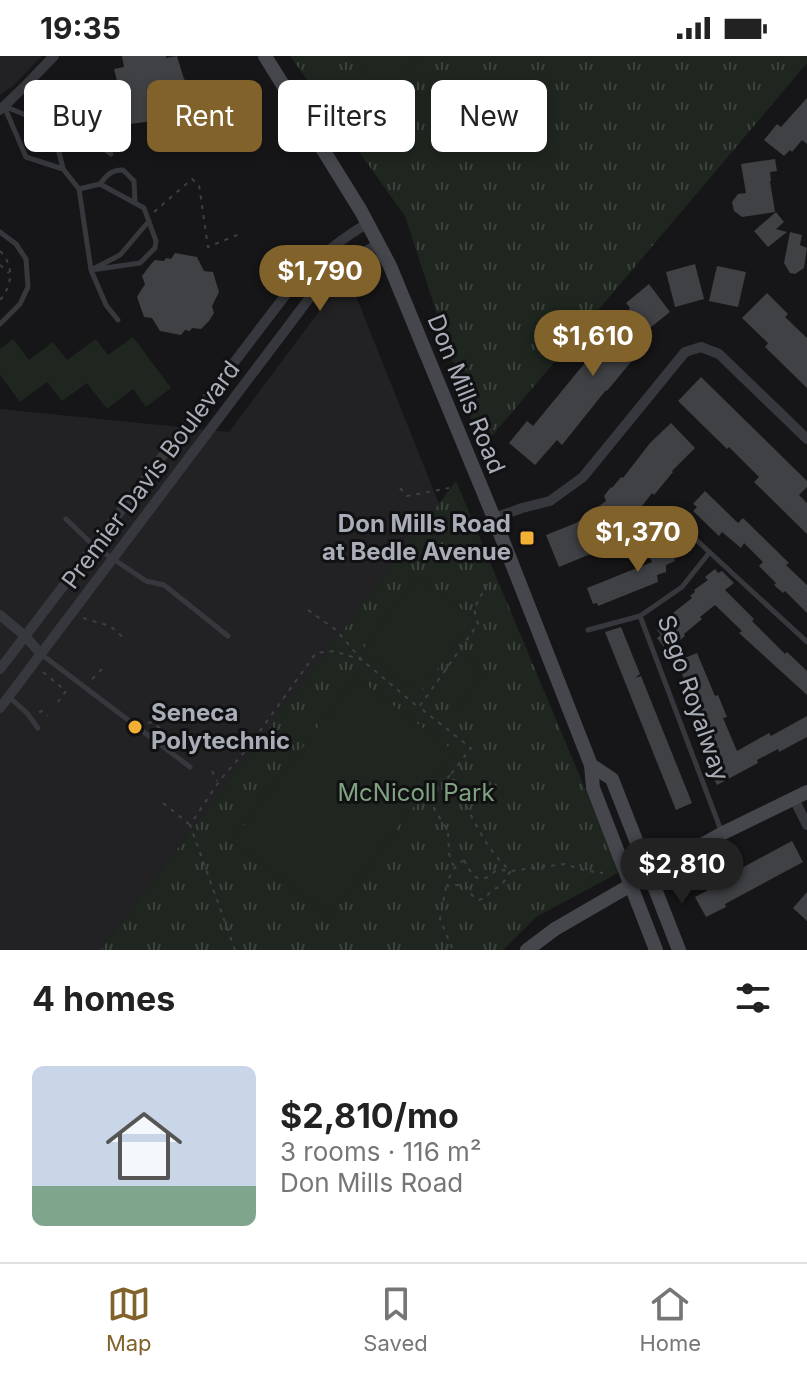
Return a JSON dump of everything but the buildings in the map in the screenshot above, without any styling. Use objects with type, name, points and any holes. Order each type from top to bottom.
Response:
[{"type":"main road","name":"Don Mills Road","points":[[265,56],[368,223],[390,266],[591,765],[593,788],[656,950]]},
{"type":"main road","name":"Don Mills Road","points":[[591,765],[612,779],[679,950]]},
{"type":"main road","points":[[527,950],[555,929],[723,833],[801,796]]},
{"type":"street","points":[[2,108],[54,56]]},
{"type":"street","name":"Premier Davis Boulevard","points":[[0,669],[300,276],[342,238],[368,223]]},
{"type":"street","name":"Premier Davis Boulevard","points":[[0,708],[325,279],[332,271],[378,244]]},
{"type":"street","points":[[494,518],[550,501],[583,477],[685,352],[701,347],[719,354],[807,439]]},
{"type":"street","points":[[0,615],[40,653]]},
{"type":"street","points":[[801,796],[807,825]]},
{"type":"lane","points":[[2,108],[24,116]]},
{"type":"lane","points":[[2,108],[26,157],[63,169]]},
{"type":"lane","points":[[59,152],[63,169],[79,189],[91,270],[106,305],[118,320]]},
{"type":"lane","points":[[79,189],[100,184],[107,174],[123,170],[134,181],[135,204]]},
{"type":"lane","points":[[91,270],[140,263],[155,248],[156,241],[144,208],[100,184]]},
{"type":"lane","points":[[91,270],[120,255],[148,219]]},
{"type":"lane","points":[[0,232],[16,244],[26,259],[28,287],[20,304],[0,324]]},
{"type":"lane","points":[[666,512],[807,642]]},
{"type":"lane","points":[[66,519],[94,546],[146,581],[164,585],[228,636]]},
{"type":"lane","name":"Sego Royalway","points":[[709,553],[682,587],[640,616],[723,833]]},
{"type":"lane","points":[[588,630],[640,616]]},
{"type":"lane","points":[[40,653],[190,767]]},
{"type":"lane","points":[[8,697],[27,713],[38,728]]},
{"type":"path","points":[[148,219],[192,179],[199,185],[208,247],[242,233]]},
{"type":"path","points":[[0,251],[11,267],[7,289],[0,300]]},
{"type":"path","points":[[0,265],[10,274]]},
{"type":"path","points":[[400,488],[407,496],[449,488]]},
{"type":"path","points":[[419,707],[478,624],[474,609],[487,584]]},
{"type":"path","points":[[308,610],[336,630],[362,660],[471,748],[430,800],[448,831],[449,854],[454,867]]},
{"type":"path","points":[[77,626],[84,617],[110,626],[124,638]]},
{"type":"path","points":[[190,825],[218,782],[247,749],[316,653],[334,651],[362,660]]},
{"type":"path","points":[[91,680],[104,667]]},
{"type":"path","points":[[41,671],[66,691],[58,702]]},
{"type":"path","points":[[212,771],[218,782]]},
{"type":"path","points":[[451,774],[500,863],[511,871]]},
{"type":"path","points":[[163,803],[190,825],[235,950]]},
{"type":"path","points":[[453,950],[440,919],[450,874],[464,860],[473,876],[478,878],[486,878],[497,870],[564,864],[603,873]]},
{"type":"path","points":[[447,886],[463,884],[479,900],[500,887],[511,871]]},
{"type":"shaded area","points":[[0,56],[42,56],[0,95]]},
{"type":"shaded area","name":"Seneca Polytechnic","points":[[347,274],[439,504],[101,950],[0,950],[0,409],[229,432]]},
{"type":"green space","points":[[290,56],[807,56],[807,63],[481,449],[405,216],[359,152],[415,152],[415,80],[307,80]]},
{"type":"green space","points":[[348,56],[418,56],[396,80],[373,80]]},
{"type":"green space","points":[[133,337],[171,388],[146,407],[133,389],[107,409],[87,383],[62,401],[47,382],[20,402],[0,375],[0,349],[13,339],[29,360],[53,342],[67,360],[96,339],[108,355]]},
{"type":"green space","name":"McNicoll Park","points":[[456,481],[620,872],[536,917],[503,950],[101,950]]},
{"type":"green space","points":[[417,576],[475,619],[419,694],[361,652]]},
{"type":"green space","points":[[461,653],[485,671],[456,710],[431,692]]},
{"type":"green space","points":[[356,677],[455,752],[330,916],[231,842]]},
{"type":"place","name":"Don Mills Road at Bedle Avenue","points":[[527,538]]},
{"type":"place","name":"Seneca Polytechnic","points":[[135,727]]}]
